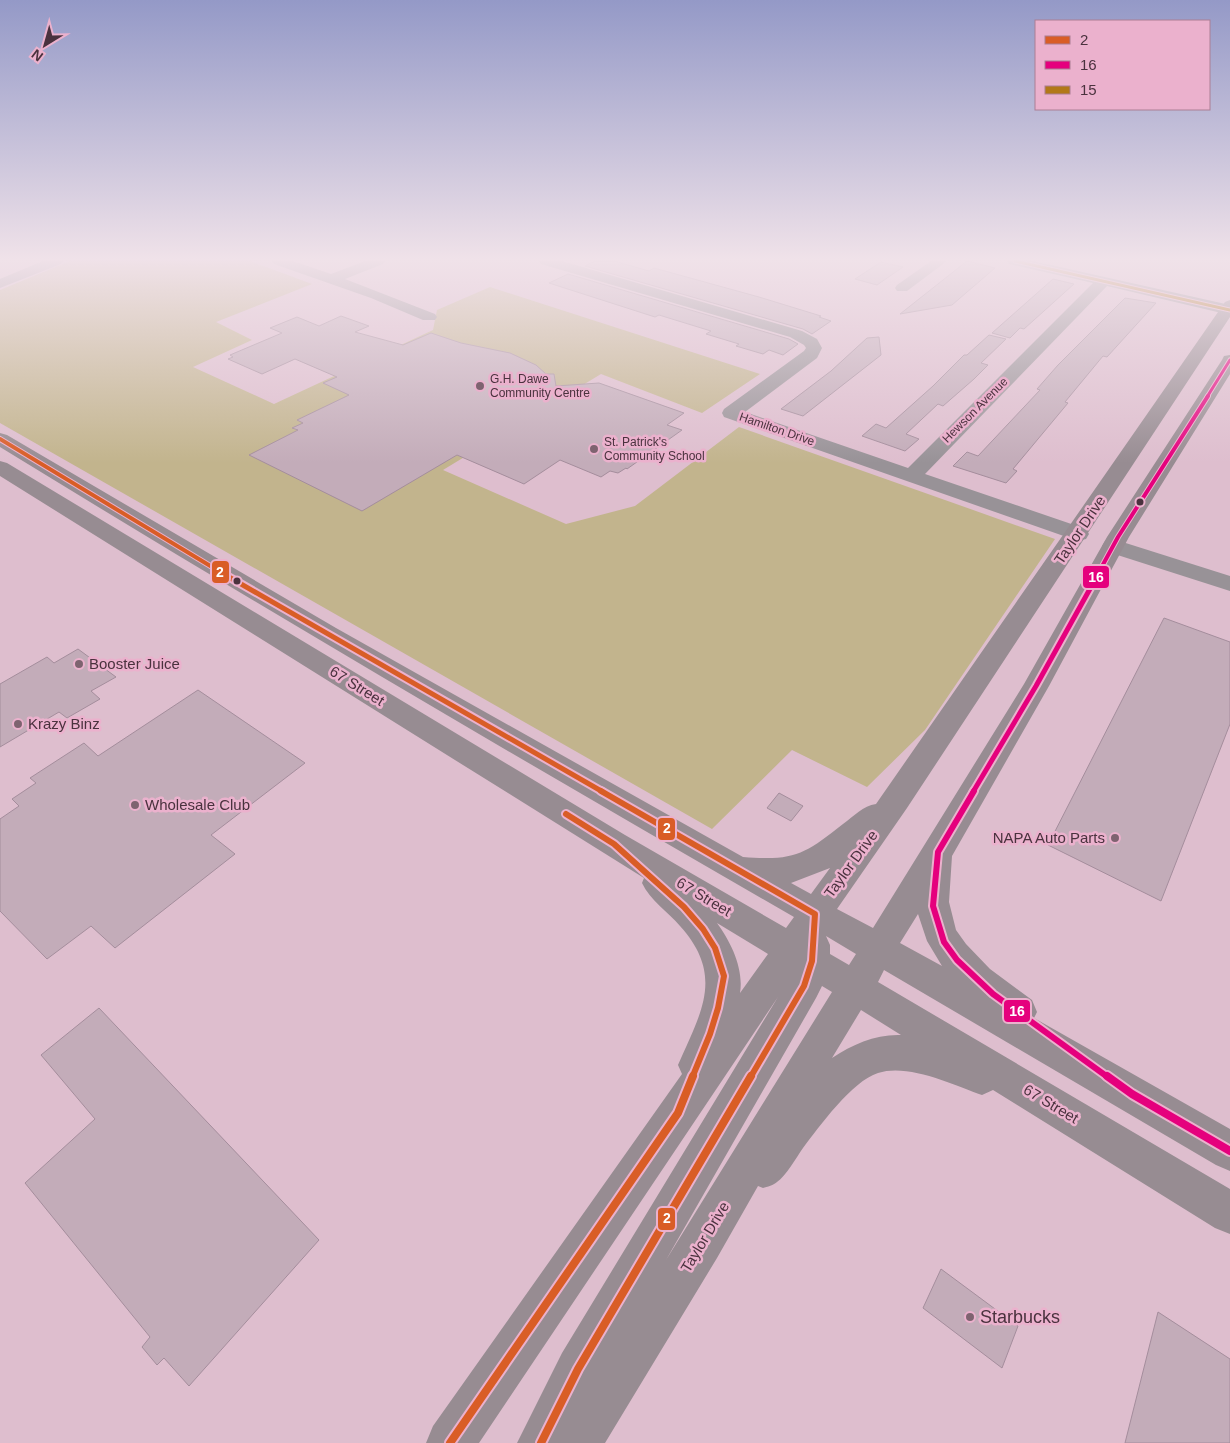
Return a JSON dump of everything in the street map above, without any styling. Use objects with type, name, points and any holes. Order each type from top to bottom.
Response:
[{"type":"main road","name":"Taylor Drive","points":[[815,914],[896,800],[1078,534],[1215,328]]},
{"type":"main road","name":"Taylor Drive","points":[[577,1443],[702,1243],[789,1095],[938,852],[1036,686],[1113,546],[1230,360]]},
{"type":"main road","name":"67 Street","points":[[0,439],[186,552],[734,869],[879,949],[1230,1150]]},
{"type":"main road","name":"67 Street","points":[[0,467],[614,844],[1041,1098],[1230,1213]]},
{"type":"main road","points":[[734,869],[781,872],[800,869],[823,855],[896,800]]},
{"type":"main road","points":[[614,844],[684,907],[703,929],[715,948],[724,976],[718,1008],[710,1034],[678,1113]]},
{"type":"main road","points":[[938,852],[933,906],[944,942],[957,960],[993,994],[1132,1094]]},
{"type":"main road","points":[[450,1443],[678,1113],[801,955],[815,914]]},
{"type":"main road","points":[[541,1443],[578,1370],[804,986],[801,955]]},
{"type":"main road","points":[[702,1243],[828,1087],[862,1061],[879,1054],[904,1053],[944,1063],[1041,1098]]},
{"type":"street","name":"Hamilton Drive","points":[[771,328],[807,339],[814,348],[811,354],[731,413],[1078,534]]},
{"type":"street","name":"Hewson Avenue","points":[[911,476],[1057,328]]},
{"type":"street","points":[[1113,546],[1230,584]]},
{"type":"shaded area","points":[[0,328],[229,328],[252,340],[193,367],[274,404],[433,328],[618,328],[760,374],[702,413],[601,374],[443,470],[566,524],[635,506],[739,427],[1055,539],[925,730],[867,787],[792,750],[712,829],[0,423]]},
{"type":"building","points":[[271,328],[364,328],[355,332],[403,345],[431,333],[461,343],[510,353],[536,365],[546,374],[554,374],[556,386],[599,383],[684,413],[667,425],[682,430],[627,469],[618,473],[610,471],[601,477],[560,460],[524,484],[457,455],[362,511],[249,455],[298,430],[292,428],[303,423],[297,420],[349,395],[323,383],[337,377],[295,359],[262,374],[228,359],[233,357],[230,355],[282,333]]},
{"type":"building","points":[[702,328],[753,328],[789,339],[798,344],[783,355],[769,350],[763,354],[706,334],[711,331]]},
{"type":"building","points":[[801,328],[820,328],[812,334]]},
{"type":"building","points":[[997,328],[1020,328],[1010,338],[992,333]]},
{"type":"building","points":[[1095,328],[1133,328],[1107,357],[1103,356],[1065,402],[1068,403],[1013,469],[1017,471],[1006,483],[953,466],[967,452],[978,456],[1040,390],[1037,389]]},
{"type":"building","points":[[989,335],[1006,339],[981,363],[988,365],[974,379],[943,406],[938,404],[906,434],[919,439],[905,451],[862,436],[876,424],[886,428],[964,355],[967,355]]},
{"type":"building","points":[[879,337],[881,355],[803,416],[781,409],[831,371],[867,338]]},
{"type":"building","points":[[1164,618],[1230,642],[1230,724],[1161,901],[1048,845]]},
{"type":"building","points":[[78,649],[116,677],[91,691],[100,699],[67,718],[59,712],[0,747],[0,684],[47,657],[54,663]]},
{"type":"building","points":[[198,690],[305,763],[211,835],[235,854],[115,948],[91,926],[47,959],[0,911],[0,819],[19,806],[12,799],[36,783],[30,778],[84,743],[98,756]]},
{"type":"building","points":[[779,793],[803,806],[791,821],[767,808]]},
{"type":"building","points":[[99,1008],[319,1240],[189,1386],[164,1358],[157,1365],[142,1347],[150,1337],[25,1183],[95,1119],[41,1055]]},
{"type":"building","name":"Starbucks","points":[[941,1269],[1018,1326],[1002,1368],[923,1308]]},
{"type":"building","points":[[1158,1312],[1230,1359],[1230,1443],[1125,1443]]},
{"type":"transit line","name":"16","points":[[1230,360],[1118,537],[1036,686],[938,852],[933,906],[944,942],[957,960],[993,994],[1132,1094],[1230,1151]]},
{"type":"transit line","name":"2","points":[[0,439],[186,552],[815,914],[812,961],[804,986],[578,1369],[541,1443]]},
{"type":"transit line","name":"2","points":[[450,1443],[678,1113],[710,1034],[718,1008],[724,976],[715,948],[703,929],[684,907],[614,844],[566,814]]},
{"type":"place","name":"G.H. Dawe Community Centre","points":[[480,386]]},
{"type":"place","name":"St. Patrick's Community School","points":[[594,449]]},
{"type":"place","name":"Booster Juice","points":[[79,664]]},
{"type":"place","name":"Krazy Binz","points":[[18,724]]},
{"type":"place","name":"Wholesale Club","points":[[135,805]]},
{"type":"place","name":"NAPA Auto Parts","points":[[1115,838]]},
{"type":"place","name":"Starbucks","points":[[970,1317]]}]
